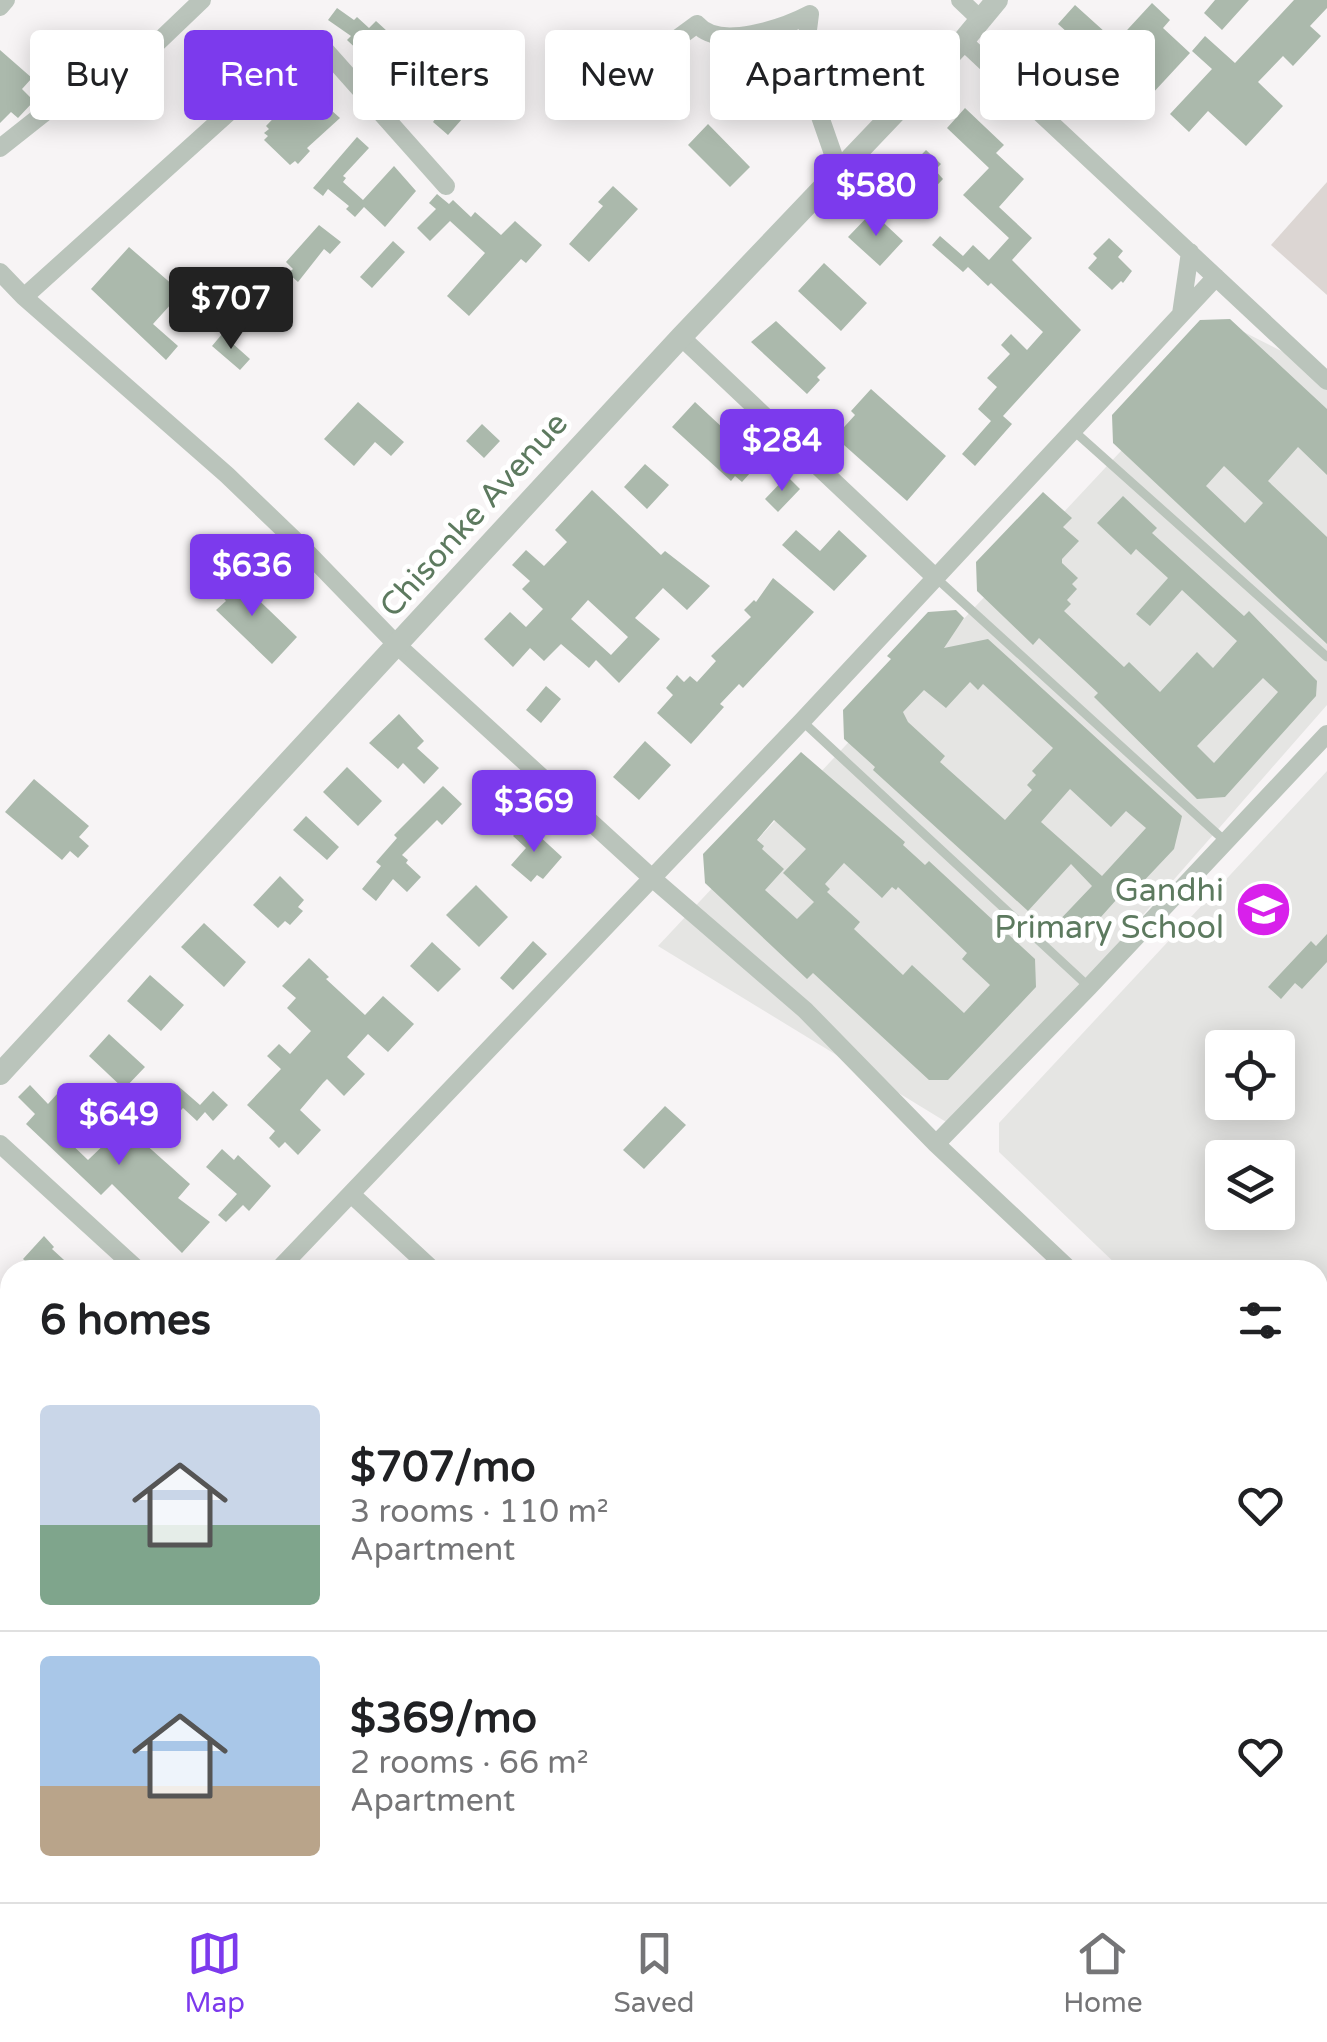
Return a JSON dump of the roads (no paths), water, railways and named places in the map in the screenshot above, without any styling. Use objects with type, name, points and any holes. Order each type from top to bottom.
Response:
[{"type":"street","points":[[0,7],[6,0]]},
{"type":"street","points":[[0,148],[101,68],[129,62],[156,44],[202,0]]},
{"type":"street","points":[[960,0],[980,19]]},
{"type":"street","name":"Chisonke Avenue","points":[[0,1074],[998,0]]},
{"type":"street","points":[[689,30],[697,24],[717,35],[734,35],[786,26],[810,14],[806,53],[809,85],[838,172]]},
{"type":"street","points":[[24,297],[309,40],[318,42],[446,186]]},
{"type":"street","points":[[963,41],[1327,382]]},
{"type":"street","points":[[1181,314],[1190,252]]},
{"type":"street","points":[[0,272],[227,475],[398,646],[652,878],[805,1010],[936,1144],[1059,1260]]},
{"type":"street","points":[[288,1260],[802,722],[1216,277]]},
{"type":"street","points":[[681,337],[936,577]]},
{"type":"street","points":[[936,1144],[1327,734]]},
{"type":"street","points":[[0,1144],[127,1260]]},
{"type":"street","points":[[351,1194],[422,1260]]},
{"type":"lane","points":[[1075,432],[1327,657]]},
{"type":"lane","points":[[936,577],[1226,842]]},
{"type":"lane","points":[[802,722],[1089,987]]},
{"type":"place","name":"Gandhi Primary School","points":[[1263,909]]}]
